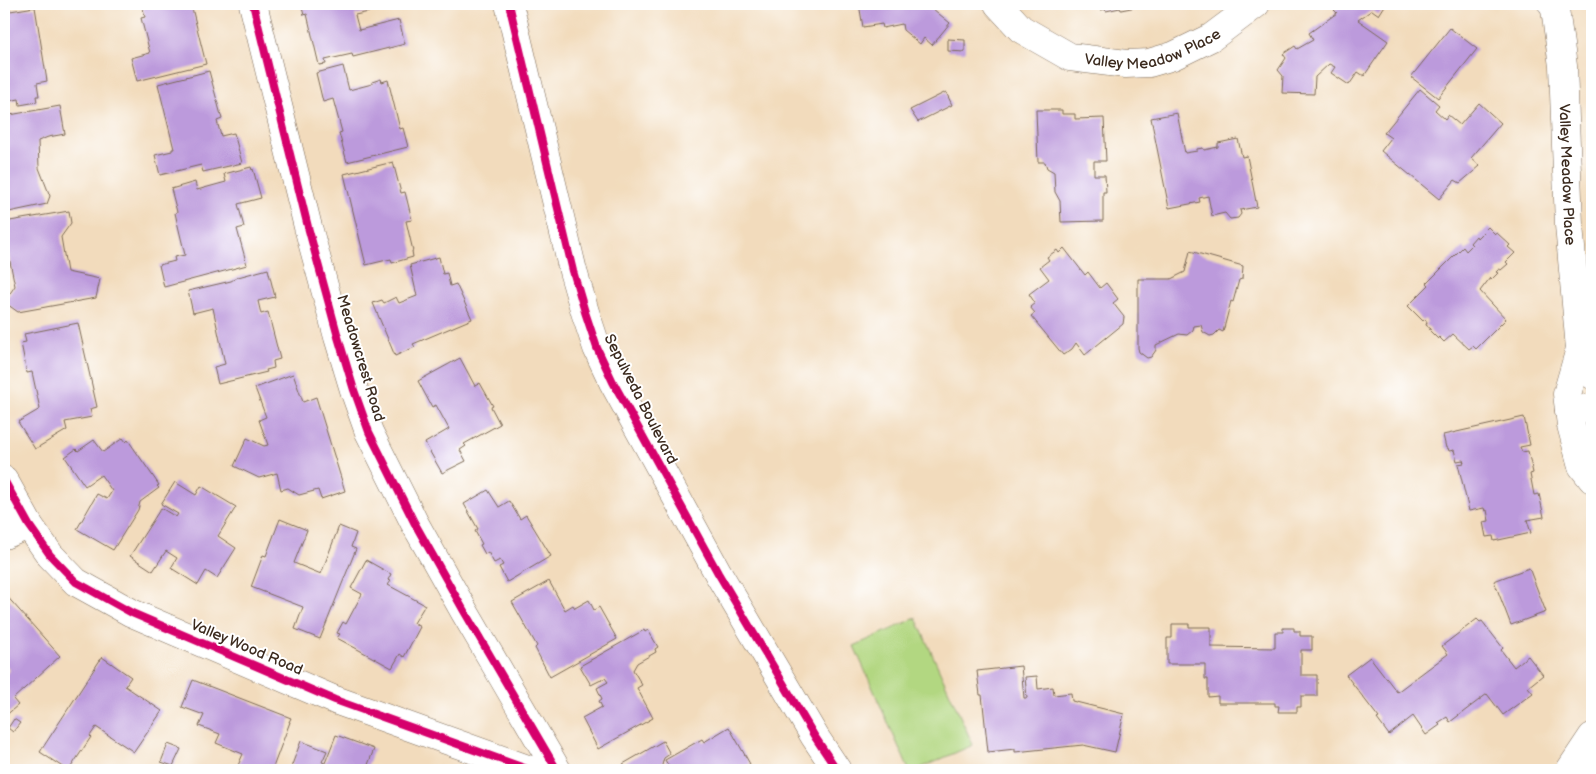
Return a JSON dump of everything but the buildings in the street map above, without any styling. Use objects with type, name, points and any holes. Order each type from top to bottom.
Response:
[{"type":"street","name":"Meadowcrest Road","points":[[253,4],[308,227],[333,319],[354,390],[370,432],[414,522],[557,770]]},
{"type":"street","name":"Sepulveda Boulevard","points":[[509,4],[572,271],[597,348],[613,382],[718,572],[815,737],[837,770]]},
{"type":"street","name":"Valley Meadow Place","points":[[998,4],[1021,30],[1070,57],[1126,64],[1149,63],[1173,56],[1212,37],[1256,4]]},
{"type":"street","name":"Valley Meadow Place","points":[[1552,4],[1555,9],[1563,66],[1569,225],[1580,348],[1592,375]]},
{"type":"street","name":"Valley Meadow Place","points":[[1580,348],[1567,394],[1581,410],[1571,425],[1582,466],[1592,479]]},
{"type":"street","name":"Valley Wood Road","points":[[4,480],[29,525],[50,555],[76,582],[132,613],[335,700],[530,770]]},
{"type":"street","points":[[4,535],[29,525]]},
{"type":"street","points":[[1570,770],[1592,737]]},
{"type":"green space","points":[[916,618],[973,745],[916,770],[909,770],[854,646]]},
{"type":"cycle path","points":[[253,4],[308,227],[338,337],[369,432],[414,522],[557,770]]},
{"type":"cycle path","points":[[509,4],[573,271],[597,348],[613,382],[718,573],[815,737],[837,770]]},
{"type":"cycle path","points":[[4,480],[29,525],[50,555],[76,582],[132,613],[335,700],[530,770]]}]
